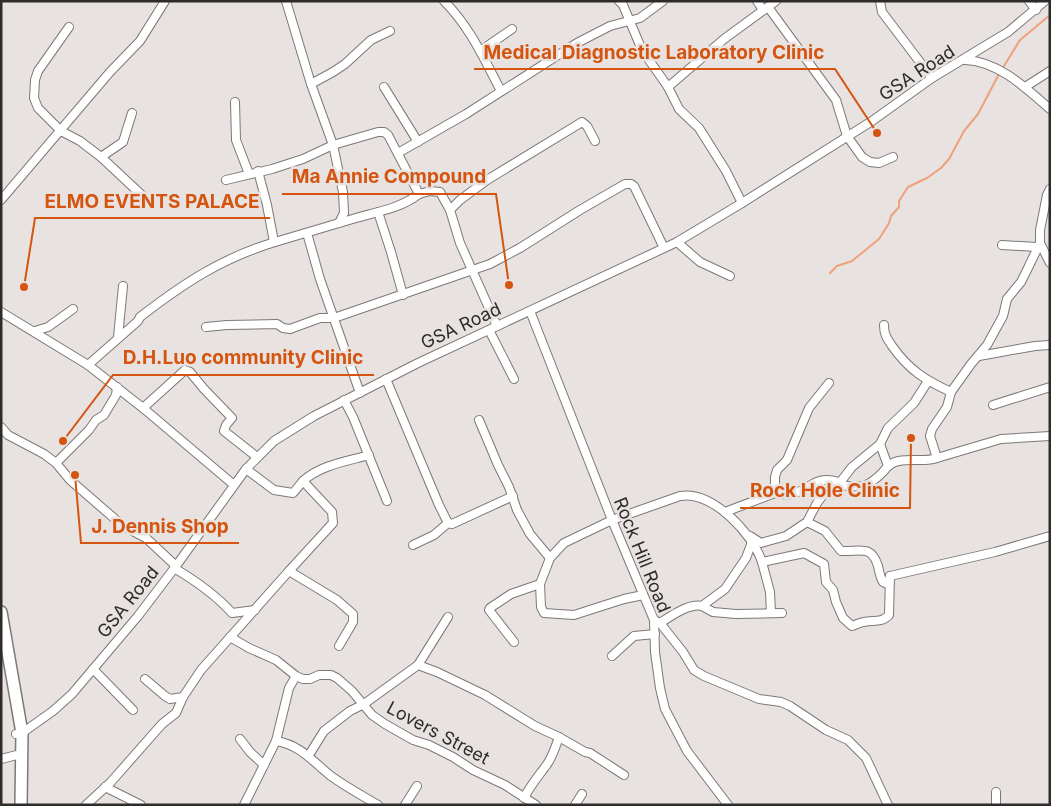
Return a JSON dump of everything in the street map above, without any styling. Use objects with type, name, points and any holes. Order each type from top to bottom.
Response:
[{"type":"highway","points":[[1,612],[19,733],[21,805]]},
{"type":"highway","points":[[2,642],[19,733],[17,805]]},
{"type":"street","points":[[1,200],[110,72],[140,41],[165,1]]},
{"type":"street","points":[[286,1],[310,84],[333,145],[346,217]]},
{"type":"street","points":[[444,1],[463,23],[501,91]]},
{"type":"street","points":[[619,1],[642,50],[668,87],[679,110],[699,128],[717,156],[742,203]]},
{"type":"street","points":[[398,153],[466,114],[583,39],[610,26],[640,18],[663,1]]},
{"type":"street","points":[[757,1],[766,9],[836,100],[847,136],[862,157],[870,162],[880,163],[893,157]]},
{"type":"street","points":[[668,87],[724,39],[776,1]]},
{"type":"street","points":[[880,1],[883,12],[932,78]]},
{"type":"street","points":[[1029,1],[1036,10]]},
{"type":"street","name":"GSA Road","points":[[19,733],[53,712],[72,694],[138,616],[246,469],[274,441],[344,400],[386,379],[677,242],[872,121],[932,78],[1008,32],[1045,1]]},
{"type":"street","points":[[70,27],[38,71],[35,80],[34,98],[38,108],[61,131],[80,141],[101,157],[148,200]]},
{"type":"street","points":[[480,51],[512,29]]},
{"type":"street","points":[[310,84],[345,64],[371,40],[390,31]]},
{"type":"street","points":[[964,60],[975,60],[988,64],[1025,87],[1050,109]]},
{"type":"street","points":[[1025,87],[1050,71]]},
{"type":"street","points":[[384,87],[418,142]]},
{"type":"street","points":[[235,102],[236,140],[249,174]]},
{"type":"street","points":[[101,157],[123,142],[132,113]]},
{"type":"street","points":[[450,210],[487,180],[582,122],[587,126],[595,141]]},
{"type":"street","points":[[226,180],[303,159],[333,145],[384,132],[388,135],[419,194]]},
{"type":"street","points":[[258,172],[274,242]]},
{"type":"street","points":[[206,328],[227,325],[277,324],[283,328],[290,329],[320,318],[334,318],[403,295],[505,256],[595,200],[625,184],[634,186],[664,248]]},
{"type":"street","points":[[937,458],[930,433],[947,407],[951,392],[970,364],[987,345],[1003,316],[1007,299],[1021,282],[1038,245],[1047,195],[1050,189]]},
{"type":"street","points":[[88,366],[138,321],[140,317],[180,287],[234,256],[339,223],[346,217],[378,212],[430,191],[440,192],[450,210],[460,243],[498,326]]},
{"type":"street","points":[[378,212],[403,295]]},
{"type":"street","points":[[307,233],[320,279],[360,392]]},
{"type":"street","points":[[677,242],[700,262],[730,276]]},
{"type":"street","points":[[1002,245],[1038,245]]},
{"type":"street","points":[[1038,245],[1050,264]]},
{"type":"street","points":[[118,337],[124,286]]},
{"type":"street","points":[[35,331],[48,326],[74,309]]},
{"type":"street","name":"Rock Hill Road","points":[[530,310],[612,520],[643,595],[657,621],[655,634],[656,660],[665,709],[686,751],[728,805]]},
{"type":"street","points":[[1,312],[35,331],[117,387],[234,485]]},
{"type":"street","points":[[884,325],[884,334],[896,353],[917,374],[951,392]]},
{"type":"street","points":[[489,330],[514,380]]},
{"type":"street","points":[[978,356],[1050,345]]},
{"type":"street","points":[[143,408],[185,370],[190,372],[232,418],[224,431],[257,457]]},
{"type":"street","points":[[386,379],[438,505],[448,524]]},
{"type":"street","points":[[746,534],[761,543],[768,542],[786,536],[808,522],[817,503],[852,467],[880,444],[888,428],[914,403],[928,381]]},
{"type":"street","points":[[775,494],[774,484],[777,470],[787,460],[809,408],[830,383]]},
{"type":"street","points":[[56,463],[89,430],[96,420],[104,415],[116,395],[117,387]]},
{"type":"street","points":[[993,405],[1050,387]]},
{"type":"street","points":[[344,400],[387,501]]},
{"type":"street","points":[[479,420],[513,496],[515,506],[530,534],[550,558]]},
{"type":"street","points":[[1,427],[8,435],[44,454],[56,463],[70,480],[123,526],[146,538],[175,567],[222,601],[241,626]]},
{"type":"street","points":[[724,512],[775,494],[789,495],[800,492],[820,480],[831,480],[860,488],[870,483],[893,462],[902,460],[921,462],[1001,439],[1050,436]]},
{"type":"street","points":[[880,444],[888,466]]},
{"type":"street","points":[[246,469],[274,490],[293,493],[303,481],[330,466],[369,455]]},
{"type":"street","points":[[86,805],[105,787],[162,724],[176,713],[183,697],[200,670],[333,523],[332,512],[303,481]]},
{"type":"street","points":[[643,595],[624,598],[574,615],[544,613],[541,606],[540,584],[550,558],[564,543],[612,520],[687,494],[710,502],[724,512],[752,542],[762,562],[770,592],[771,613]]},
{"type":"street","points":[[413,545],[434,535],[448,524],[452,524],[513,496]]},
{"type":"street","points":[[808,522],[825,531],[841,551],[866,551],[872,553],[883,582],[888,584],[890,576]]},
{"type":"street","points":[[890,576],[996,552],[1050,536]]},
{"type":"street","points":[[702,606],[725,589],[746,558],[752,542]]},
{"type":"street","points":[[762,562],[804,553],[820,561],[824,564],[826,582],[833,590],[839,611],[843,618],[852,626],[863,622],[884,620],[889,615],[890,576]]},
{"type":"street","points":[[289,571],[351,611],[354,618],[353,622],[340,646]]},
{"type":"street","points":[[514,642],[489,610],[510,594],[540,584]]},
{"type":"street","points":[[782,613],[736,614],[713,612],[698,605],[657,621],[683,652],[694,670],[759,699],[781,702],[790,706],[826,730],[848,740],[866,758],[888,805]]},
{"type":"street","points":[[232,613],[255,610]]},
{"type":"street","points":[[308,755],[324,731],[418,665],[448,617]]},
{"type":"street","points":[[612,656],[634,636],[655,634]]},
{"type":"street","points":[[230,637],[276,660],[296,676],[289,688],[276,741],[244,805]]},
{"type":"street","points":[[418,665],[484,695],[535,726],[584,752],[590,753],[624,775]]},
{"type":"street","points":[[93,669],[133,710]]},
{"type":"street","name":"Lovers Street","points":[[296,676],[303,679],[310,679],[320,675],[331,676],[344,683],[372,715],[385,724],[413,740],[429,745],[453,757],[473,770],[505,785],[536,805]]},
{"type":"street","points":[[145,679],[170,699],[183,697]]},
{"type":"street","points":[[524,798],[533,782],[545,768],[559,738]]},
{"type":"street","points":[[240,739],[264,765]]},
{"type":"street","points":[[276,741],[308,755],[332,776],[378,805]]},
{"type":"street","points":[[1,759],[17,755]]},
{"type":"street","points":[[405,805],[417,786]]},
{"type":"street","points":[[105,787],[141,805]]},
{"type":"street","points":[[996,792],[996,805]]},
{"type":"street","points":[[575,805],[582,794]]},
{"type":"waterway","points":[[1004,66],[1020,40],[1050,15]]},
{"type":"waterway","points":[[830,273],[837,266],[852,261],[879,239],[891,216],[899,207],[899,201],[908,187],[927,178],[941,168],[949,159],[964,131],[978,114],[999,74]]},
{"type":"place","name":"Medical Diagnostic Laboratory Clinic","points":[[877,133]]},
{"type":"place","name":"Ma Annie Compound","points":[[509,285]]},
{"type":"place","name":"ELMO EVENTS PALACE","points":[[24,287]]},
{"type":"place","name":"Rock Hole Clinic","points":[[911,438]]},
{"type":"place","name":"D.H.Luo community Clinic","points":[[63,441]]},
{"type":"place","name":"J. Dennis Shop","points":[[75,475]]}]
